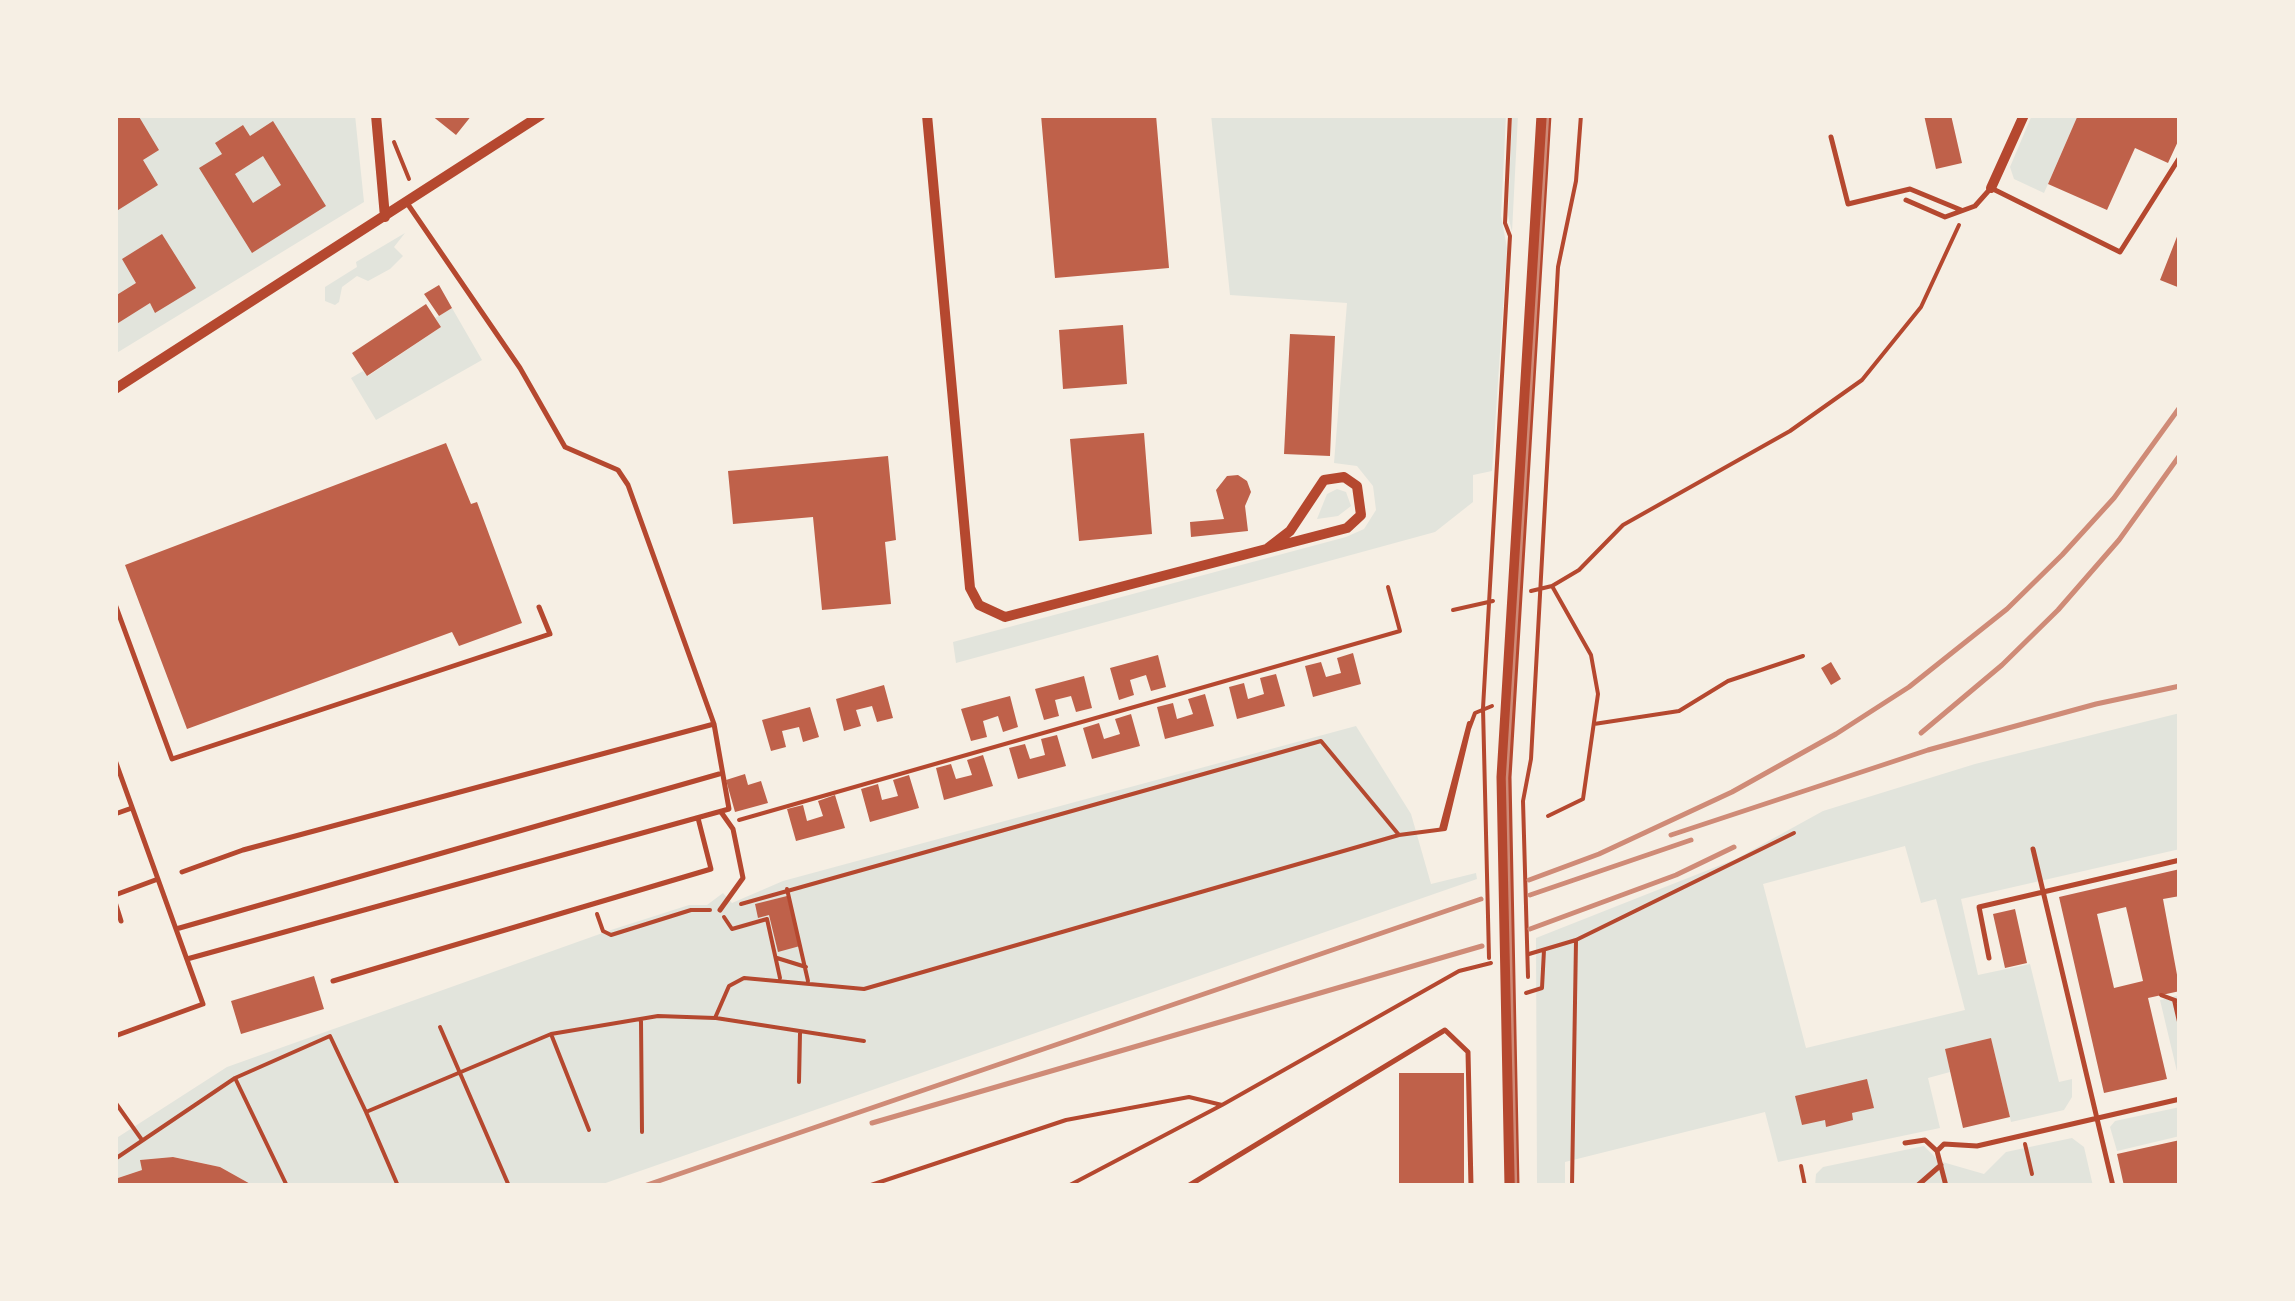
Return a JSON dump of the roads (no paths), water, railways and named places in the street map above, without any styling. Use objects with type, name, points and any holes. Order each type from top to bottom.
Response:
[{"type":"main road","points":[[1512,1186],[1503,806],[1544,115]]},
{"type":"street","points":[[376,115],[385,217]]},
{"type":"street","points":[[115,389],[541,115]]},
{"type":"street","points":[[927,115],[970,588],[979,605],[1005,618],[1331,534],[1357,522],[1362,506],[1357,486],[1344,476],[1324,480],[1290,531],[1268,548]]},
{"type":"street","points":[[1991,188],[2024,115]]},
{"type":"lane","points":[[1831,137],[1848,204],[1910,189],[1964,212]]},
{"type":"lane","points":[[1906,200],[1945,217],[1964,212],[1991,188],[2120,252],[2180,157]]},
{"type":"lane","points":[[407,204],[520,368],[565,447],[618,470],[628,485],[714,724],[725,811],[733,828],[743,878],[720,910]]},
{"type":"lane","points":[[115,604],[172,759],[550,634],[540,607]]},
{"type":"lane","points":[[182,872],[243,850],[714,724]]},
{"type":"lane","points":[[115,760],[203,1004],[115,1036]]},
{"type":"lane","points":[[176,928],[719,774]]},
{"type":"lane","points":[[115,814],[132,808]]},
{"type":"lane","points":[[187,959],[725,811]]},
{"type":"lane","points":[[333,981],[711,868],[698,818]]},
{"type":"lane","points":[[2033,850],[2113,1186]]},
{"type":"lane","points":[[1990,958],[1979,907],[2180,860]]},
{"type":"lane","points":[[121,921],[115,898],[158,879]]},
{"type":"lane","points":[[1188,1186],[1445,1030],[1468,1052],[1471,1186]]},
{"type":"lane","points":[[1937,1151],[1944,1144],[1976,1146],[2180,1098]]},
{"type":"lane","points":[[1905,1143],[1925,1140],[1937,1151],[1946,1186]]},
{"type":"lane","points":[[1917,1186],[1941,1165]]},
{"type":"tram line","points":[[1516,1186],[1507,778],[1548,115]]},
{"type":"railway","points":[[1529,880],[1599,854],[1732,792],[1836,734],[1909,687],[2007,609],[2062,555],[2114,498],[2180,407]]},
{"type":"railway","points":[[1921,733],[2002,665],[2058,610],[2119,540],[2180,455]]},
{"type":"railway","points":[[1671,835],[1928,750],[2096,704],[2180,686]]},
{"type":"railway","points":[[1530,895],[1691,840]]},
{"type":"railway","points":[[1530,929],[1676,875],[1734,847]]},
{"type":"railway","points":[[644,1186],[1481,899]]},
{"type":"railway","points":[[872,1123],[1482,946]]}]
